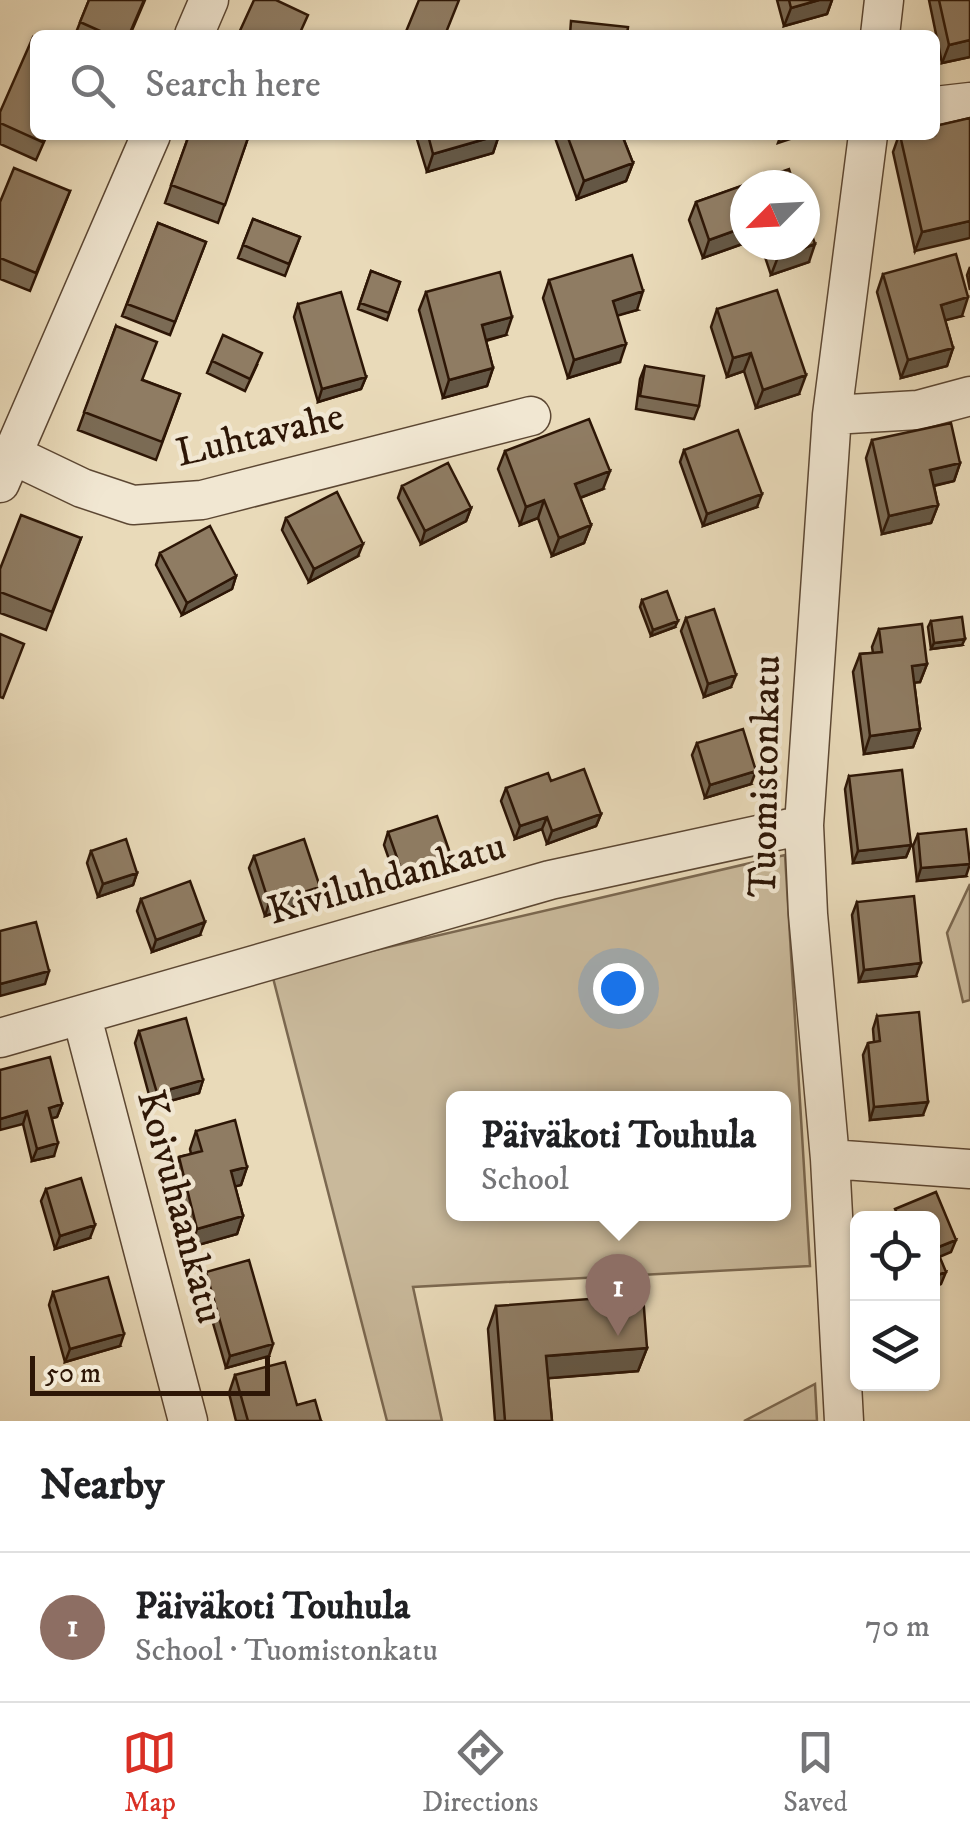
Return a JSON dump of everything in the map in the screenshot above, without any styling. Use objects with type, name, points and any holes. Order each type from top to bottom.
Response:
[{"type":"street","points":[[196,30],[209,0]]},
{"type":"street","points":[[881,30],[884,0]]},
{"type":"street","points":[[940,105],[970,102]]},
{"type":"street","points":[[6,469],[149,140]]},
{"type":"street","name":"Tuomistonkatu","points":[[844,1421],[830,1159],[804,826],[832,416],[867,140]]},
{"type":"street","points":[[832,416],[918,410],[970,396]]},
{"type":"street","name":"Luhtavahe","points":[[6,469],[134,505],[202,500],[531,416]]},
{"type":"street","name":"Kiviluhdankatu","points":[[0,1038],[550,880],[804,826]]},
{"type":"street","name":"Koivuhaankatu","points":[[82,1017],[188,1421]]},
{"type":"street","points":[[830,1159],[970,1169]]},
{"type":"shaded area","points":[[785,855],[810,1266],[413,1287],[442,1421],[387,1421],[272,974]]},
{"type":"shaded area","points":[[970,884],[970,1000],[963,1002],[947,933]]},
{"type":"shaded area","points":[[815,1384],[817,1421],[744,1421]]},
{"type":"building","points":[[89,0],[144,0],[131,30],[98,30],[80,22]]},
{"type":"building","points":[[254,0],[276,0],[308,15],[301,30],[240,30]]},
{"type":"building","points":[[419,0],[459,0],[447,30],[407,30]]},
{"type":"building","points":[[789,0],[819,0],[791,8]]},
{"type":"building","points":[[939,0],[970,0],[970,40],[949,45]]},
{"type":"building","points":[[571,21],[628,27],[628,30],[570,30]]},
{"type":"building","points":[[30,44],[30,137],[0,123],[0,112]]},
{"type":"building","points":[[970,118],[970,221],[922,232],[901,140],[940,140],[940,125]]},
{"type":"building","points":[[187,140],[247,140],[225,205],[171,185]]},
{"type":"building","points":[[429,140],[482,140],[433,154]]},
{"type":"building","points":[[569,140],[624,140],[633,163],[584,181]]},
{"type":"building","points":[[14,168],[70,191],[36,273],[0,258],[0,202]]},
{"type":"building","points":[[730,190],[730,232],[709,240],[696,202]]},
{"type":"building","points":[[253,219],[300,237],[289,264],[243,245]]},
{"type":"building","points":[[158,223],[206,242],[175,322],[127,304]]},
{"type":"building","points":[[956,254],[968,297],[941,305],[953,348],[908,360],[883,274]]},
{"type":"building","points":[[632,255],[643,291],[613,301],[626,344],[574,360],[549,280]]},
{"type":"building","points":[[371,271],[400,282],[389,313],[360,303]]},
{"type":"building","points":[[500,272],[512,317],[482,325],[493,368],[449,380],[426,292]]},
{"type":"building","points":[[777,290],[806,375],[763,390],[751,353],[733,358],[717,309]]},
{"type":"building","points":[[341,292],[366,377],[322,389],[298,304]]},
{"type":"building","points":[[116,326],[157,342],[142,380],[180,394],[162,442],[84,412]]},
{"type":"building","points":[[223,335],[262,353],[250,379],[212,361]]},
{"type":"building","points":[[645,366],[704,376],[699,406],[640,396]]},
{"type":"building","points":[[589,419],[610,471],[575,484],[591,525],[559,538],[544,500],[526,507],[505,451]]},
{"type":"building","points":[[951,423],[960,463],[930,470],[938,505],[889,516],[872,440]]},
{"type":"building","points":[[738,430],[762,494],[707,514],[684,450]]},
{"type":"building","points":[[448,463],[471,508],[425,531],[402,486]]},
{"type":"building","points":[[337,492],[363,544],[314,569],[286,518]]},
{"type":"building","points":[[21,515],[81,538],[52,612],[0,592],[0,569]]},
{"type":"building","points":[[210,526],[236,576],[187,603],[160,553]]},
{"type":"building","points":[[667,591],[678,621],[653,630],[642,600]]},
{"type":"building","points":[[714,609],[736,675],[708,684],[686,618]]},
{"type":"building","points":[[962,617],[965,639],[934,643],[931,621]]},
{"type":"building","points":[[922,624],[927,664],[912,666],[920,729],[870,736],[860,654],[882,652],[879,629]]},
{"type":"building","points":[[0,634],[24,644],[3,698],[0,697]]},
{"type":"building","points":[[743,729],[756,771],[710,785],[697,743]]},
{"type":"building","points":[[584,769],[601,814],[552,831],[547,817],[520,826],[506,788],[548,773],[551,781]]},
{"type":"building","points":[[902,770],[911,845],[858,851],[849,776]]},
{"type":"building","points":[[437,816],[451,856],[402,872],[388,832]]},
{"type":"building","points":[[966,829],[970,864],[921,868],[918,834]]},
{"type":"building","points":[[126,839],[137,873],[103,884],[91,851]]},
{"type":"building","points":[[304,839],[320,887],[269,903],[254,856]]},
{"type":"building","points":[[190,881],[205,922],[156,940],[141,899]]},
{"type":"building","points":[[914,896],[921,963],[864,970],[857,902]]},
{"type":"building","points":[[36,922],[49,971],[0,984],[0,931]]},
{"type":"building","points":[[919,1012],[928,1102],[874,1107],[868,1043],[880,1041],[877,1016]]},
{"type":"building","points":[[186,1018],[203,1080],[157,1093],[139,1031]]},
{"type":"building","points":[[50,1057],[62,1104],[49,1108],[58,1143],[37,1149],[27,1111],[0,1119],[0,1070]]},
{"type":"building","points":[[235,1120],[247,1167],[231,1171],[243,1216],[197,1229],[179,1157],[202,1151],[196,1131]]},
{"type":"building","points":[[81,1178],[95,1225],[60,1236],[46,1189]]},
{"type":"building","points":[[936,1192],[956,1240],[940,1246],[940,1211],[895,1209]]},
{"type":"building","points":[[249,1260],[273,1344],[230,1356],[206,1272]]},
{"type":"building","points":[[108,1277],[124,1334],[70,1349],[53,1292]]},
{"type":"building","points":[[643,1295],[647,1348],[546,1356],[552,1421],[505,1421],[496,1306]]},
{"type":"building","points":[[285,1362],[297,1405],[315,1400],[321,1421],[248,1421],[235,1375]]},
{"type":"place","name":"Päiväkoti Touhula","points":[[618,1336]]}]
